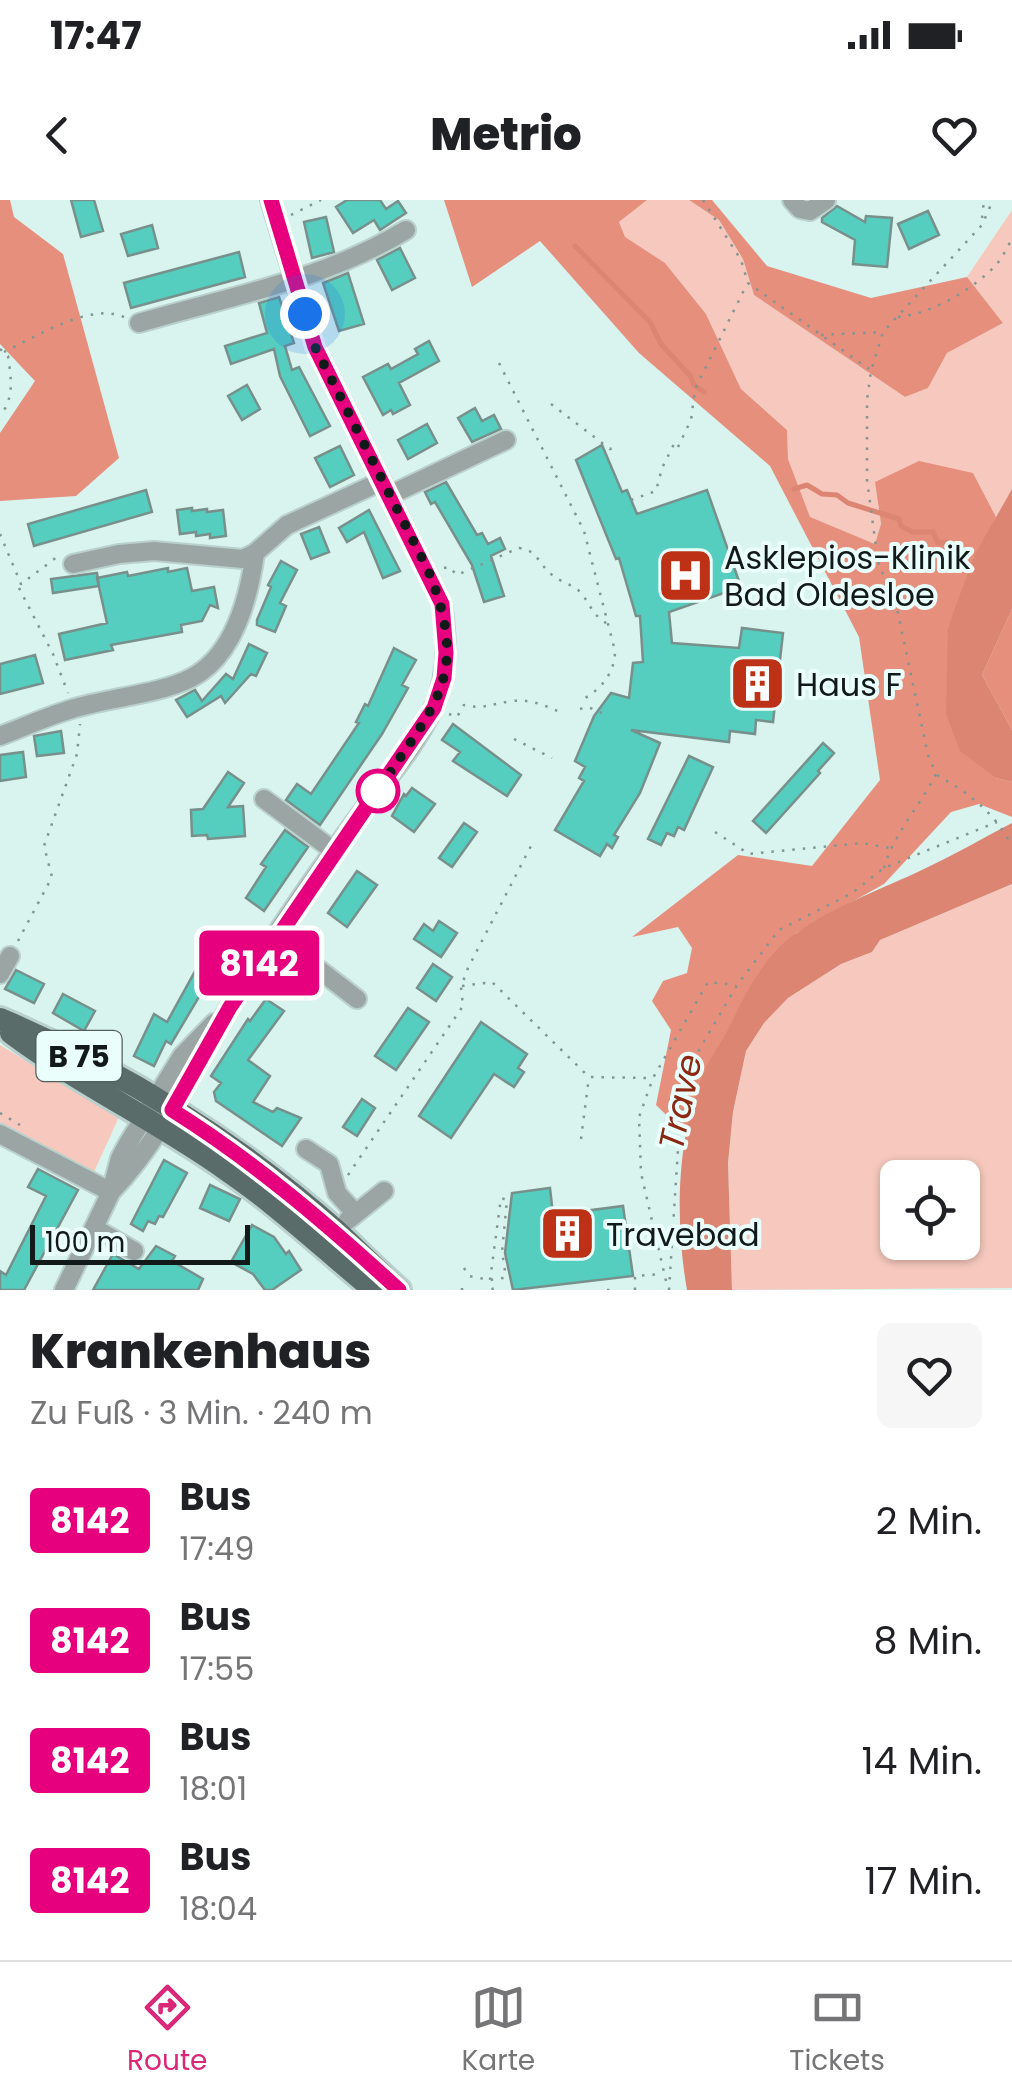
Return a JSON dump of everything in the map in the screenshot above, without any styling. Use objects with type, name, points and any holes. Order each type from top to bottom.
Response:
[{"type":"main road","name":"B 75","points":[[0,1022],[57,1043],[158,1113],[242,1156],[331,1239],[399,1290]]},
{"type":"main road","name":"B 75","points":[[331,1239],[374,1290]]},
{"type":"street","points":[[64,1290],[112,1192],[138,1165],[158,1113],[334,851],[403,757],[434,708],[444,678],[442,604],[315,347],[270,200]]},
{"type":"street","points":[[792,200],[805,211],[815,210],[826,200]]},
{"type":"street","points":[[139,323],[295,281],[376,248],[406,230]]},
{"type":"street","points":[[73,564],[154,550],[242,559],[255,553],[287,525],[506,440]]},
{"type":"street","points":[[0,736],[77,707],[189,679],[213,662],[230,638],[252,582],[255,553]]},
{"type":"street","points":[[264,799],[334,851]]},
{"type":"street","points":[[277,936],[357,999]]},
{"type":"street","points":[[0,974],[10,956]]},
{"type":"street","points":[[0,1134],[112,1192]]},
{"type":"street","points":[[306,1149],[329,1164],[338,1193],[355,1212]]},
{"type":"street","points":[[331,1239],[355,1212],[384,1191]]},
{"type":"street","points":[[94,1228],[134,1250]]},
{"type":"path","points":[[277,222],[321,200]]},
{"type":"path","points":[[703,200],[741,260],[748,283],[871,371]]},
{"type":"path","points":[[982,225],[984,200]]},
{"type":"path","points":[[993,200],[982,225],[883,332],[871,371],[866,455],[878,562],[897,609],[928,755],[936,774],[976,797],[999,823],[1012,846]]},
{"type":"path","points":[[895,318],[919,315],[962,290],[996,265],[1012,239]]},
{"type":"path","points":[[631,500],[656,491],[662,468],[691,420],[696,387],[748,283]]},
{"type":"path","points":[[0,416],[8,406],[12,388],[8,356],[2,350],[92,315],[114,312],[139,323]]},
{"type":"path","points":[[820,335],[883,332]]},
{"type":"path","points":[[499,363],[584,531],[608,624],[615,663],[593,694],[580,702]]},
{"type":"path","points":[[551,404],[610,448],[619,445]]},
{"type":"path","points":[[0,534],[77,707],[78,754],[44,846],[52,876],[10,956]]},
{"type":"path","points":[[428,570],[449,568],[457,575],[519,548],[526,549],[538,556],[544,569],[580,592],[590,610],[608,624]]},
{"type":"path","points":[[434,708],[457,717],[464,704],[487,708],[517,700],[535,701],[560,712]]},
{"type":"path","points":[[580,709],[588,707],[609,716]]},
{"type":"path","points":[[514,739],[552,758]]},
{"type":"path","points":[[884,868],[890,848],[936,774]]},
{"type":"path","points":[[668,1288],[680,1118],[699,1050],[737,985],[779,930],[852,893],[884,868],[999,823]]},
{"type":"path","points":[[715,832],[749,854],[862,843],[890,848]]},
{"type":"path","points":[[384,1121],[462,1006],[461,986],[532,844]]},
{"type":"path","points":[[461,986],[492,982],[589,1077],[653,1078]]},
{"type":"path","points":[[668,1288],[644,1190],[638,1142],[640,1117],[653,1078],[708,982],[737,985]]},
{"type":"path","points":[[581,1139],[589,1077]]},
{"type":"path","points":[[464,1268],[468,1276],[490,1280],[508,1277],[502,1252],[507,1200],[501,1198],[490,1280],[493,1290]]},
{"type":"path","points":[[635,1290],[635,1276],[663,1274]]},
{"type":"shaded area","points":[[0,200],[10,200],[14,217],[63,254],[119,458],[76,496],[0,501],[0,433],[35,381],[0,344]]},
{"type":"shaded area","points":[[444,200],[647,200],[619,222],[625,237],[665,263],[706,314],[741,389],[787,430],[788,459],[810,517],[875,544],[881,524],[875,482],[919,461],[973,473],[996,517],[948,627],[996,778],[1012,782],[1012,817],[979,804],[951,812],[884,884],[796,933],[705,1070],[687,1135],[656,1105],[671,1030],[652,1001],[663,981],[687,973],[692,948],[678,927],[632,937],[738,855],[812,866],[880,780],[859,637],[770,466],[639,353],[540,241],[472,287]]},
{"type":"shaded area","points":[[647,200],[689,200],[719,220],[743,259],[754,295],[905,397],[928,388],[947,353],[1003,323],[967,277],[1012,210],[1012,489],[996,517],[973,473],[875,482],[881,524],[875,544],[809,517],[788,459],[787,430],[741,389],[706,314],[665,263],[625,238],[619,222]]},
{"type":"shaded area","points":[[689,200],[712,200],[767,266],[871,298],[967,277],[1003,323],[947,353],[928,388],[905,397],[754,295],[743,259],[719,220]]},
{"type":"shaded area","points":[[1012,489],[1012,609],[982,675],[1012,730],[1012,782],[996,778],[960,751],[946,714],[948,627],[975,554]]},
{"type":"shaded area","points":[[1012,609],[1012,730],[982,675]]},
{"type":"shaded area","points":[[1012,823],[1012,884],[880,940],[872,952],[841,964],[788,998],[764,1023],[746,1051],[733,1112],[728,1163],[732,1290],[687,1290],[680,1180],[688,1124],[704,1072],[757,976],[784,943],[810,924]]},
{"type":"shaded area","points":[[1012,884],[1012,1288],[732,1290],[728,1163],[746,1051],[764,1023],[788,998],[841,964],[872,952],[880,940]]},
{"type":"shaded area","points":[[0,1045],[119,1117],[88,1185],[0,1136]]},
{"type":"building","points":[[71,200],[94,200],[103,231],[81,237]]},
{"type":"building","points":[[347,200],[380,200],[386,209],[398,201],[406,213],[380,230],[374,220],[353,233],[336,207]]},
{"type":"building","points":[[837,206],[865,222],[866,216],[892,218],[887,267],[853,264],[855,240],[822,222]]},
{"type":"building","points":[[928,211],[939,235],[909,249],[898,224]]},
{"type":"building","points":[[326,217],[334,252],[312,258],[304,222]]},
{"type":"building","points":[[152,225],[158,248],[128,256],[121,234]]},
{"type":"building","points":[[400,248],[415,278],[392,290],[377,260]]},
{"type":"building","points":[[239,252],[245,277],[131,308],[124,283]]},
{"type":"building","points":[[348,273],[364,324],[339,331],[323,283]]},
{"type":"building","points":[[279,297],[294,343],[285,346],[292,370],[299,367],[330,426],[310,436],[280,376],[274,349],[231,364],[225,346],[267,333],[259,303]]},
{"type":"building","points":[[429,341],[439,361],[399,383],[410,405],[383,415],[363,377],[388,364],[391,369],[418,354],[415,349]]},
{"type":"building","points":[[247,385],[260,409],[242,420],[228,396]]},
{"type":"building","points":[[475,408],[482,421],[494,415],[501,429],[472,442],[458,418]]},
{"type":"building","points":[[427,424],[437,443],[408,459],[398,440]]},
{"type":"building","points":[[602,445],[622,492],[627,490],[637,514],[707,490],[741,587],[669,612],[672,643],[739,648],[742,628],[783,633],[773,722],[756,720],[755,734],[730,731],[729,742],[631,730],[660,743],[640,793],[614,835],[618,837],[612,848],[607,844],[600,856],[555,830],[584,781],[579,778],[585,767],[575,761],[594,716],[611,693],[629,698],[633,663],[643,662],[640,616],[636,616],[619,558],[616,559],[576,460]]},
{"type":"building","points":[[340,446],[354,475],[330,487],[315,458]]},
{"type":"building","points":[[446,482],[477,535],[482,533],[488,544],[500,538],[505,549],[491,556],[504,596],[484,602],[472,565],[435,502],[431,504],[425,492]]},
{"type":"building","points":[[146,490],[152,512],[34,546],[28,524]]},
{"type":"building","points":[[177,510],[207,512],[223,510],[226,536],[180,534]]},
{"type":"building","points":[[369,510],[400,571],[383,578],[364,532],[347,542],[339,528]]},
{"type":"building","points":[[319,527],[329,552],[311,559],[301,534]]},
{"type":"building","points":[[281,561],[297,570],[280,603],[286,606],[275,632],[257,625],[257,620]]},
{"type":"building","points":[[168,568],[168,572],[187,568],[192,591],[214,587],[218,608],[210,605],[202,621],[181,625],[182,632],[111,645],[113,650],[65,660],[59,634],[107,623],[97,578]]},
{"type":"building","points":[[97,573],[99,586],[53,593],[51,579]]},
{"type":"building","points":[[249,644],[267,653],[256,676],[251,674],[225,703],[221,696],[187,717],[176,700],[195,690],[202,701],[226,674],[233,679]]},
{"type":"building","points":[[394,648],[416,660],[402,685],[408,688],[320,825],[286,800],[297,784],[311,794],[359,723],[356,722],[365,704],[368,706]]},
{"type":"building","points":[[35,655],[43,683],[0,694],[0,664]]},
{"type":"building","points":[[453,724],[521,775],[507,796],[453,761],[460,752],[442,740]]},
{"type":"building","points":[[61,731],[64,753],[37,756],[34,736]]},
{"type":"building","points":[[823,743],[834,753],[766,833],[753,821]]},
{"type":"building","points":[[23,752],[26,777],[0,781],[0,755]]},
{"type":"building","points":[[689,756],[713,767],[684,830],[678,827],[674,836],[667,833],[661,845],[648,839]]},
{"type":"building","points":[[228,772],[244,783],[228,807],[243,806],[245,836],[192,836],[191,810],[203,809]]},
{"type":"building","points":[[412,788],[435,804],[414,832],[392,816],[404,794]]},
{"type":"building","points":[[464,823],[477,832],[452,867],[439,858]]},
{"type":"building","points":[[285,830],[308,847],[264,911],[246,898],[266,867],[261,864]]},
{"type":"building","points":[[357,871],[377,885],[347,927],[328,913]]},
{"type":"building","points":[[439,921],[457,933],[441,957],[414,939],[424,924],[433,931]]},
{"type":"building","points":[[215,935],[234,947],[171,1044],[166,1041],[154,1066],[134,1056],[154,1014],[167,1022]]},
{"type":"building","points":[[290,963],[312,980],[300,996],[278,980]]},
{"type":"building","points":[[433,964],[452,977],[436,1001],[417,988]]},
{"type":"building","points":[[16,970],[44,984],[34,1003],[5,989]]},
{"type":"building","points":[[63,994],[95,1011],[84,1031],[53,1013]]},
{"type":"building","points":[[266,999],[284,1011],[248,1060],[270,1076],[253,1102],[273,1112],[277,1108],[301,1118],[282,1146],[216,1101],[214,1092],[221,1083],[211,1076],[248,1019]]},
{"type":"building","points":[[408,1008],[429,1022],[396,1070],[375,1056]]},
{"type":"building","points":[[481,1022],[527,1054],[518,1068],[524,1072],[514,1087],[494,1074],[451,1138],[419,1116]]},
{"type":"building","points":[[362,1099],[375,1108],[357,1136],[343,1127]]},
{"type":"building","points":[[164,1160],[187,1173],[163,1217],[159,1216],[155,1224],[148,1221],[143,1231],[131,1224]]},
{"type":"building","points":[[38,1169],[78,1190],[24,1290],[0,1290],[0,1271],[6,1275],[46,1196],[28,1187]]},
{"type":"building","points":[[210,1185],[240,1199],[229,1221],[200,1208]]},
{"type":"building","name":"Travebad","points":[[550,1188],[553,1215],[623,1206],[633,1276],[513,1290],[505,1253],[512,1193]]},
{"type":"building","points":[[252,1225],[274,1237],[301,1270],[272,1290],[265,1290],[253,1274],[231,1262]]},
{"type":"building","points":[[156,1246],[175,1256],[172,1261],[203,1279],[198,1290],[93,1290],[113,1254],[139,1269]]},
{"type":"waterway","points":[[575,246],[650,322],[661,344],[704,392]]},
{"type":"waterway","points":[[794,489],[807,485],[822,494],[837,495],[848,503],[899,519],[901,526],[913,532],[933,532],[938,543],[948,542],[963,560],[975,567]]},
{"type":"bus line","name":"8142","points":[[271,200],[315,347],[442,604],[446,629],[444,678],[427,720],[230,1007],[172,1110],[308,1207],[399,1290]]},
{"type":"place","name":"Asklepios-Klinik Bad Oldesloe","points":[[685,575]]},
{"type":"place","name":"Haus F","points":[[757,684]]},
{"type":"place","name":"Travebad","points":[[567,1234]]},
{"type":"route","points":[[305,314],[315,347],[428,570],[442,604],[446,629],[444,678],[434,708],[378,791]]},
{"type":"water label","name":"Trave","points":[[680,1102]]}]
